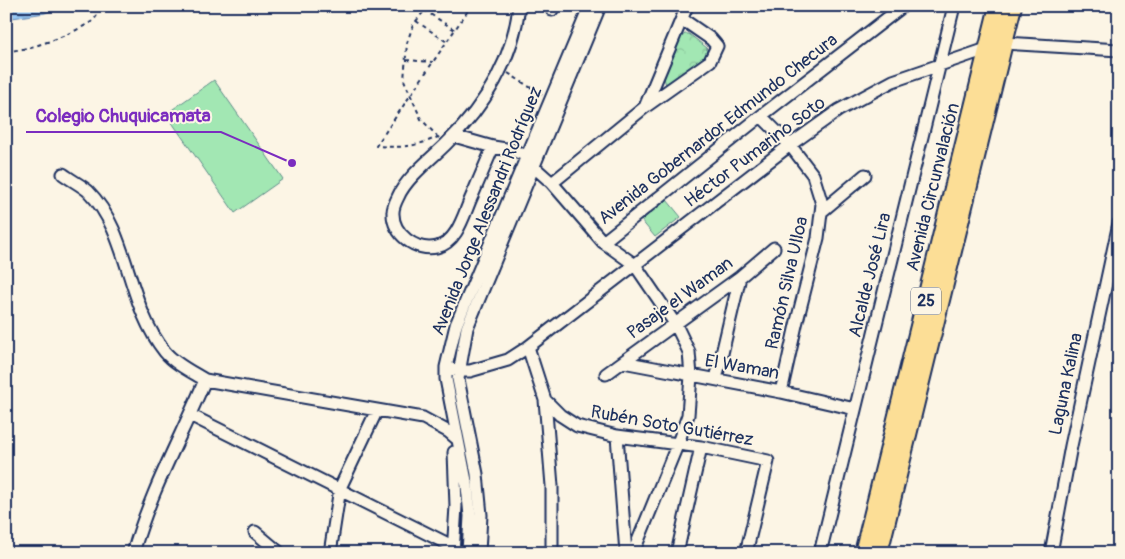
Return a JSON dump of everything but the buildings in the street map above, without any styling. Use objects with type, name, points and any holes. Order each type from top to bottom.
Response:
[{"type":"highway","name":"Avenida Circunvalación","points":[[863,553],[998,6]]},
{"type":"highway","name":"Avenida Circunvalación","points":[[878,553],[1013,6]]},
{"type":"street","points":[[493,147],[462,222],[451,238],[440,247],[428,248],[415,245],[403,237],[395,223],[393,211],[398,196],[409,180],[446,138],[480,105],[496,80],[512,43],[519,6]]},
{"type":"street","name":"Avenida Jorge Alessandri Rodríguez","points":[[479,553],[481,515],[477,474],[458,371],[467,328],[534,167],[588,23],[590,6]]},
{"type":"street","name":"Avenida Jorge Alessandri Rodríguez","points":[[468,553],[470,516],[467,486],[453,435],[446,379],[446,367],[456,325],[551,99],[588,23],[600,6]]},
{"type":"street","points":[[645,107],[687,6]]},
{"type":"street","name":"Avenida Gobernardor Edmundo Checura","points":[[602,242],[903,6]]},
{"type":"street","name":"Alcalde José Lira","points":[[820,553],[954,6]]},
{"type":"street","points":[[552,183],[645,107],[710,61],[717,46],[711,39],[682,19]]},
{"type":"street","points":[[946,39],[955,51],[965,56]]},
{"type":"street","name":"Héctor Pumarino Soto","points":[[446,367],[458,371],[470,371],[508,360],[528,347],[839,110],[893,81],[1004,43],[1119,50]]},
{"type":"street","name":"Ramón Silva Ulloa","points":[[761,116],[790,146],[813,175],[822,204],[818,238],[781,392]]},
{"type":"street","points":[[446,138],[512,150],[526,156],[534,167],[552,183],[602,242],[635,265],[676,325],[689,352],[691,376],[688,415],[633,553]]},
{"type":"street","points":[[63,174],[87,190],[102,207],[115,234],[146,325],[166,353],[187,369],[205,380],[423,418],[453,435],[456,506],[454,550],[340,489],[190,415]]},
{"type":"street","name":"Ramón Silva Ulloa","points":[[821,212],[865,174]]},
{"type":"street","name":"Laguna Kalina","points":[[1051,553],[1071,446],[1119,222]]},
{"type":"street","name":"Pasaje el Waman","points":[[606,374],[740,277],[774,248]]},
{"type":"street","points":[[716,379],[740,277]]},
{"type":"street","name":"Rubén Soto Gutiérrez","points":[[528,347],[545,400],[560,415],[577,426],[617,436],[678,443],[768,462],[746,553]]},
{"type":"street","name":"El Waman","points":[[623,362],[781,392],[855,409]]},
{"type":"street","points":[[133,553],[153,494],[205,380]]},
{"type":"street","points":[[545,400],[552,486],[552,553]]},
{"type":"street","points":[[330,553],[340,489],[377,410]]},
{"type":"street","points":[[617,436],[626,553]]},
{"type":"street","points":[[677,553],[701,447]]},
{"type":"street","points":[[254,532],[280,553]]},
{"type":"path","points":[[6,51],[20,51],[67,34],[93,21],[103,6]]},
{"type":"path","points":[[428,6],[416,21],[407,43],[404,80],[421,119],[446,138]]},
{"type":"path","points":[[466,6],[468,10]]},
{"type":"path","points":[[446,138],[404,148],[376,146],[471,6]]},
{"type":"path","points":[[424,10],[455,30]]},
{"type":"path","points":[[416,21],[447,42]]},
{"type":"path","points":[[406,60],[433,62]]},
{"type":"path","points":[[501,68],[524,85],[551,99]]},
{"type":"green space","points":[[689,34],[707,48],[706,56],[666,85],[664,78],[681,37]]},
{"type":"green space","points":[[214,80],[283,179],[235,213],[166,114]]},
{"type":"green space","points":[[667,200],[681,217],[655,237],[641,220]]},
{"type":"water","points":[[6,6],[60,6],[45,13],[6,19]]},
{"type":"place","name":"Colegio Chuquicamata","points":[[292,163]]}]
